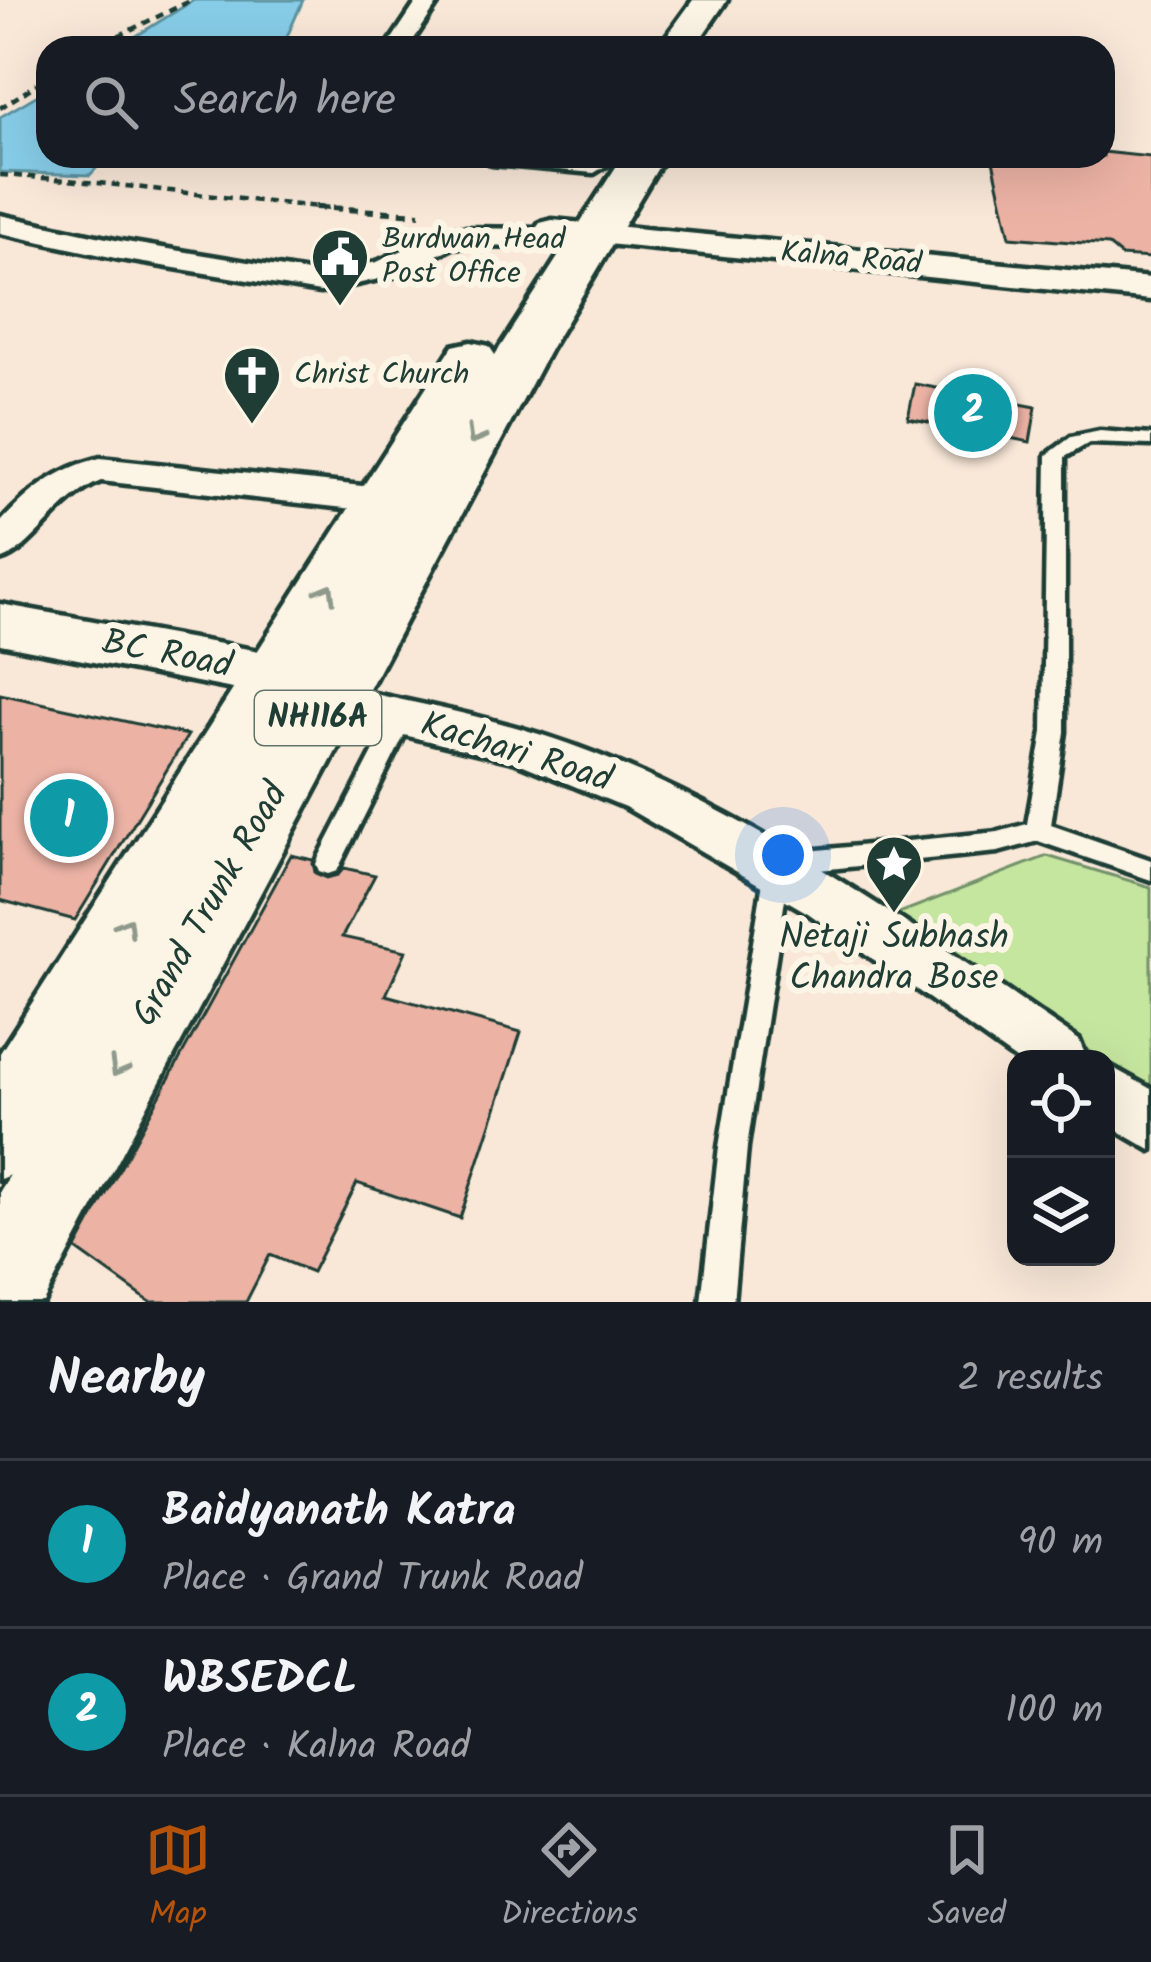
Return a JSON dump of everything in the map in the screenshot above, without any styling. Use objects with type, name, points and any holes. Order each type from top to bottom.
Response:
[{"type":"highway","points":[[684,36],[710,0]]},
{"type":"highway","points":[[715,36],[740,0]]},
{"type":"highway","name":"Grand Trunk Road","points":[[0,1134],[305,696],[381,500],[607,168]]},
{"type":"highway","name":"Grand Trunk Road","points":[[0,1284],[305,696],[564,235]]},
{"type":"main road","name":"BC Road","points":[[0,624],[305,696]]},
{"type":"main road","name":"BC Road","points":[[0,655],[305,696]]},
{"type":"street","points":[[405,36],[430,0]]},
{"type":"street","points":[[0,224],[120,250],[320,283],[386,269],[450,237],[564,235]]},
{"type":"street","name":"Kalna Road","points":[[564,235],[1151,290]]},
{"type":"street","points":[[0,547],[56,486],[100,469],[381,500]]},
{"type":"street","name":"Kachari Road","points":[[305,696],[570,762],[778,864],[1047,1050]]},
{"type":"street","points":[[1115,1097],[1151,1122]]},
{"type":"lane","points":[[1038,831],[1054,732],[1056,454],[1071,440],[1084,437],[1151,440]]},
{"type":"lane","points":[[328,864],[402,718]]},
{"type":"lane","points":[[717,1302],[733,1147],[778,864],[998,842],[1038,831],[1151,870]]},
{"type":"path","points":[[111,36],[162,19],[192,0]]},
{"type":"path","points":[[0,108],[36,85]]},
{"type":"path","points":[[0,175],[110,181],[255,203],[417,214],[454,225],[450,237]]},
{"type":"green space","points":[[1047,856],[1151,887],[1151,1086],[1115,1066],[1115,1050],[1088,1050],[868,925]]},
{"type":"water","points":[[194,0],[303,0],[287,36],[136,36]]},
{"type":"water","points":[[36,96],[36,168],[97,168],[90,175],[0,172],[0,117]]},
{"type":"building","points":[[1115,153],[1151,157],[1151,258],[1121,256],[1108,245],[1010,237],[995,168],[1115,168]]},
{"type":"building","points":[[915,384],[1036,407],[1030,442],[908,418]]},
{"type":"building","points":[[0,694],[188,735],[75,920],[0,900]]},
{"type":"building","points":[[291,855],[313,860],[315,873],[327,878],[344,868],[375,875],[342,937],[406,951],[386,995],[521,1032],[460,1218],[357,1183],[312,1272],[270,1255],[246,1302],[150,1302],[76,1249]]},
{"type":"place","name":"Burdwan Head Post Office","points":[[340,308]]},
{"type":"place","name":"WBSEDCL","points":[[973,413]]},
{"type":"place","name":"Christ Church","points":[[252,426]]},
{"type":"place","name":"Baidyanath Katra","points":[[69,818]]},
{"type":"place","name":"Netaji Subhash Chandra Bose","points":[[894,915]]}]
